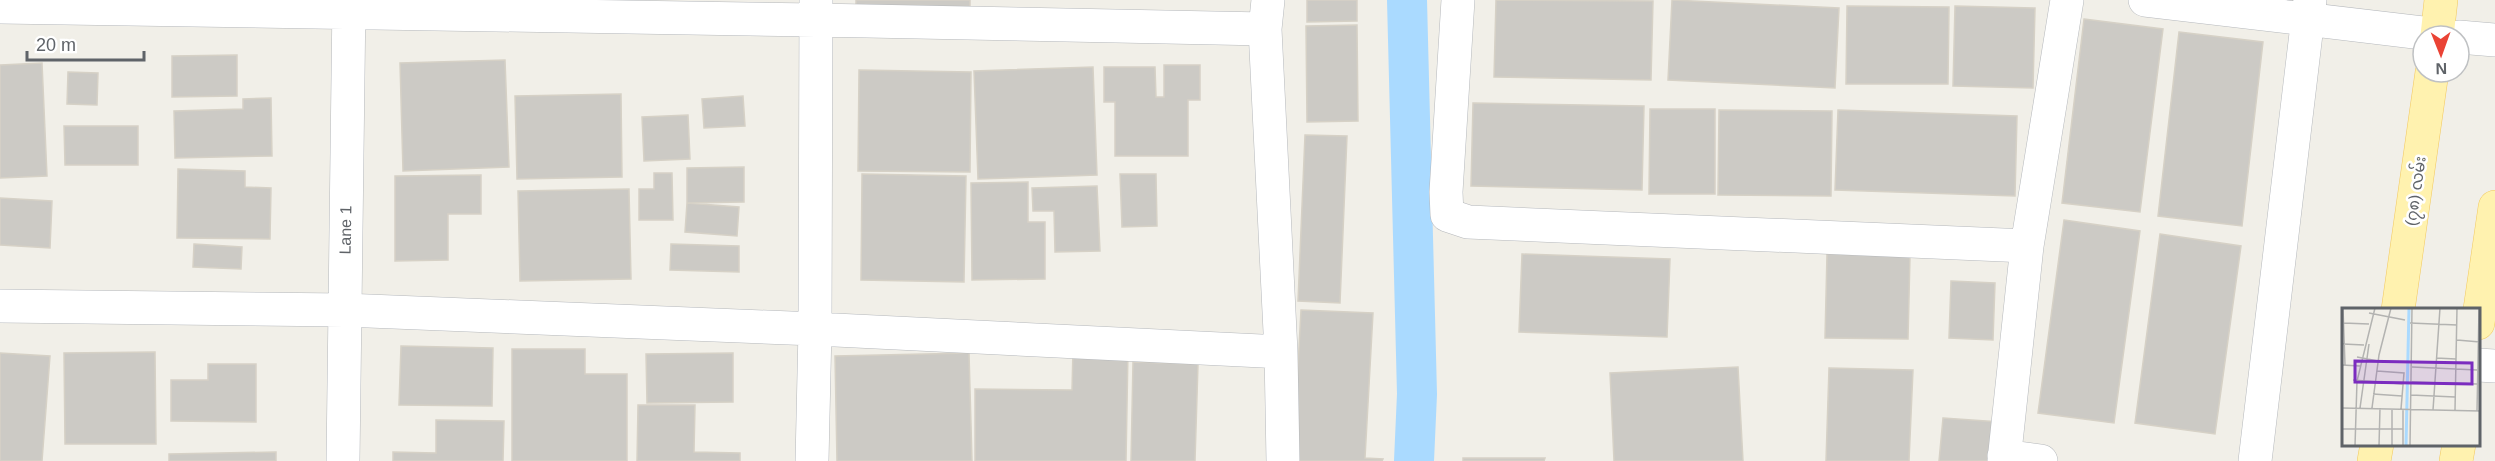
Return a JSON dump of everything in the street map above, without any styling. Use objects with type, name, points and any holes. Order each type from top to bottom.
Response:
[{"type":"main road","points":[[2441,0],[2444,24]]},
{"type":"main road","name":"(၇၈) လမ်း","points":[[2398,308],[2430,84]]},
{"type":"main road","points":[[2480,309],[2495,207]]},
{"type":"main road","points":[[2374,461],[2377,446]]},
{"type":"main road","points":[[2456,461],[2459,446]]},
{"type":"street","points":[[1458,0],[1446,192],[1447,216],[1468,222],[2028,246]]},
{"type":"street","points":[[2041,461],[2004,459],[2028,246],[2067,0]]},
{"type":"street","points":[[2145,0],[2309,9],[2411,29]]},
{"type":"street","points":[[0,8],[349,7],[1266,15],[1281,352],[1283,461]]},
{"type":"street","name":"Lane 1","points":[[343,461],[349,7]]},
{"type":"street","points":[[2255,461],[2309,9]]},
{"type":"street","points":[[812,461],[815,329],[816,10]]},
{"type":"street","points":[[2471,38],[2495,40]]},
{"type":"street","points":[[0,306],[344,310],[815,329],[1281,352]]},
{"type":"street","points":[[2480,365],[2495,366]]},
{"type":"building","points":[[856,0],[970,0],[970,7],[856,6]]},
{"type":"building","points":[[1307,0],[1357,0],[1357,21],[1307,22]]},
{"type":"building","points":[[1496,0],[1653,1],[1651,80],[1494,77]]},
{"type":"building","points":[[1672,0],[1839,8],[1835,88],[1668,80]]},
{"type":"building","points":[[1847,6],[1949,7],[1948,84],[1846,84]]},
{"type":"building","points":[[1955,6],[2035,8],[2033,88],[1953,86]]},
{"type":"building","points":[[2084,19],[2163,29],[2140,212],[2062,203]]},
{"type":"building","points":[[1357,25],[1358,121],[1307,122],[1306,26]]},
{"type":"building","points":[[2179,32],[2263,42],[2242,226],[2158,216]]},
{"type":"building","points":[[237,55],[237,96],[172,97],[172,56]]},
{"type":"building","points":[[505,60],[509,167],[403,171],[400,63]]},
{"type":"building","points":[[42,63],[47,176],[0,178],[0,65]]},
{"type":"building","points":[[1164,65],[1200,65],[1200,100],[1188,100],[1188,156],[1115,156],[1115,102],[1104,102],[1104,67],[1155,67],[1156,97],[1164,97]]},
{"type":"building","points":[[1093,67],[1097,175],[978,179],[974,71]]},
{"type":"building","points":[[859,70],[971,72],[970,172],[858,171]]},
{"type":"building","points":[[68,72],[98,73],[97,105],[67,104]]},
{"type":"building","points":[[621,94],[622,177],[517,179],[515,96]]},
{"type":"building","points":[[743,96],[745,126],[704,128],[702,99]]},
{"type":"building","points":[[271,98],[272,156],[175,158],[174,111],[243,109],[243,99]]},
{"type":"building","points":[[1473,103],[1644,106],[1642,190],[1471,186]]},
{"type":"building","points":[[1650,109],[1715,109],[1715,194],[1649,194]]},
{"type":"building","points":[[1719,110],[1832,111],[1831,196],[1718,195]]},
{"type":"building","points":[[1838,110],[2017,116],[2015,196],[1835,190]]},
{"type":"building","points":[[688,115],[690,159],[644,161],[642,117]]},
{"type":"building","points":[[64,126],[138,126],[138,165],[65,165]]},
{"type":"building","points":[[1305,135],[1347,136],[1340,303],[1298,301]]},
{"type":"building","points":[[744,167],[744,202],[687,203],[687,168]]},
{"type":"building","points":[[178,169],[245,171],[245,187],[271,188],[270,239],[177,238]]},
{"type":"building","points":[[654,173],[672,173],[673,220],[639,220],[639,189],[654,189]]},
{"type":"building","points":[[862,174],[966,176],[964,282],[861,280]]},
{"type":"building","points":[[1120,174],[1156,174],[1157,226],[1122,227]]},
{"type":"building","points":[[481,175],[481,214],[448,214],[448,260],[395,261],[395,176]]},
{"type":"building","points":[[1028,182],[1028,222],[1045,222],[1045,279],[972,280],[971,183]]},
{"type":"building","points":[[1097,186],[1100,251],[1055,252],[1054,211],[1033,211],[1032,188]]},
{"type":"building","points":[[629,189],[631,279],[520,281],[518,191]]},
{"type":"building","points":[[0,198],[52,201],[50,248],[0,245]]},
{"type":"building","points":[[687,203],[739,207],[737,236],[685,232]]},
{"type":"building","points":[[2064,220],[2140,231],[2114,423],[2038,413]]},
{"type":"building","points":[[2160,234],[2241,246],[2215,434],[2135,423]]},
{"type":"building","points":[[194,244],[242,247],[241,269],[193,267]]},
{"type":"building","points":[[671,244],[739,246],[739,272],[670,270]]},
{"type":"building","points":[[1522,254],[1670,259],[1667,337],[1519,332]]},
{"type":"building","points":[[1827,254],[1910,256],[1908,339],[1825,338]]},
{"type":"building","points":[[1951,281],[1995,283],[1993,340],[1949,338]]},
{"type":"building","points":[[1301,310],[1373,313],[1365,458],[1383,459],[1382,461],[1293,461]]},
{"type":"building","points":[[401,346],[493,348],[492,406],[399,405]]},
{"type":"building","points":[[512,349],[585,349],[585,374],[627,374],[627,461],[512,461]]},
{"type":"building","points":[[1073,349],[1128,350],[1126,461],[975,461],[975,389],[1072,390]]},
{"type":"building","points":[[155,352],[156,444],[65,444],[64,353]]},
{"type":"building","points":[[0,353],[50,356],[42,461],[0,461]]},
{"type":"building","points":[[733,353],[733,402],[647,403],[646,354]]},
{"type":"building","points":[[969,353],[972,461],[837,461],[835,356]]},
{"type":"building","points":[[1133,362],[1198,364],[1195,461],[1131,461]]},
{"type":"building","points":[[208,364],[256,364],[256,422],[171,421],[171,380],[208,380]]},
{"type":"building","points":[[1738,367],[1743,461],[1614,461],[1610,373]]},
{"type":"building","points":[[1829,368],[1913,370],[1909,461],[1826,461]]},
{"type":"building","points":[[638,405],[695,405],[694,452],[740,453],[740,461],[637,461]]},
{"type":"building","points":[[1943,418],[2000,422],[1997,461],[1939,461]]},
{"type":"building","points":[[436,420],[504,421],[503,461],[393,461],[393,452],[436,453]]},
{"type":"building","points":[[276,452],[276,461],[169,461],[169,454]]},
{"type":"building","points":[[1463,458],[1545,458],[1544,461],[1463,461]]},
{"type":"waterway","points":[[1407,0],[1417,394],[1414,461]]}]
